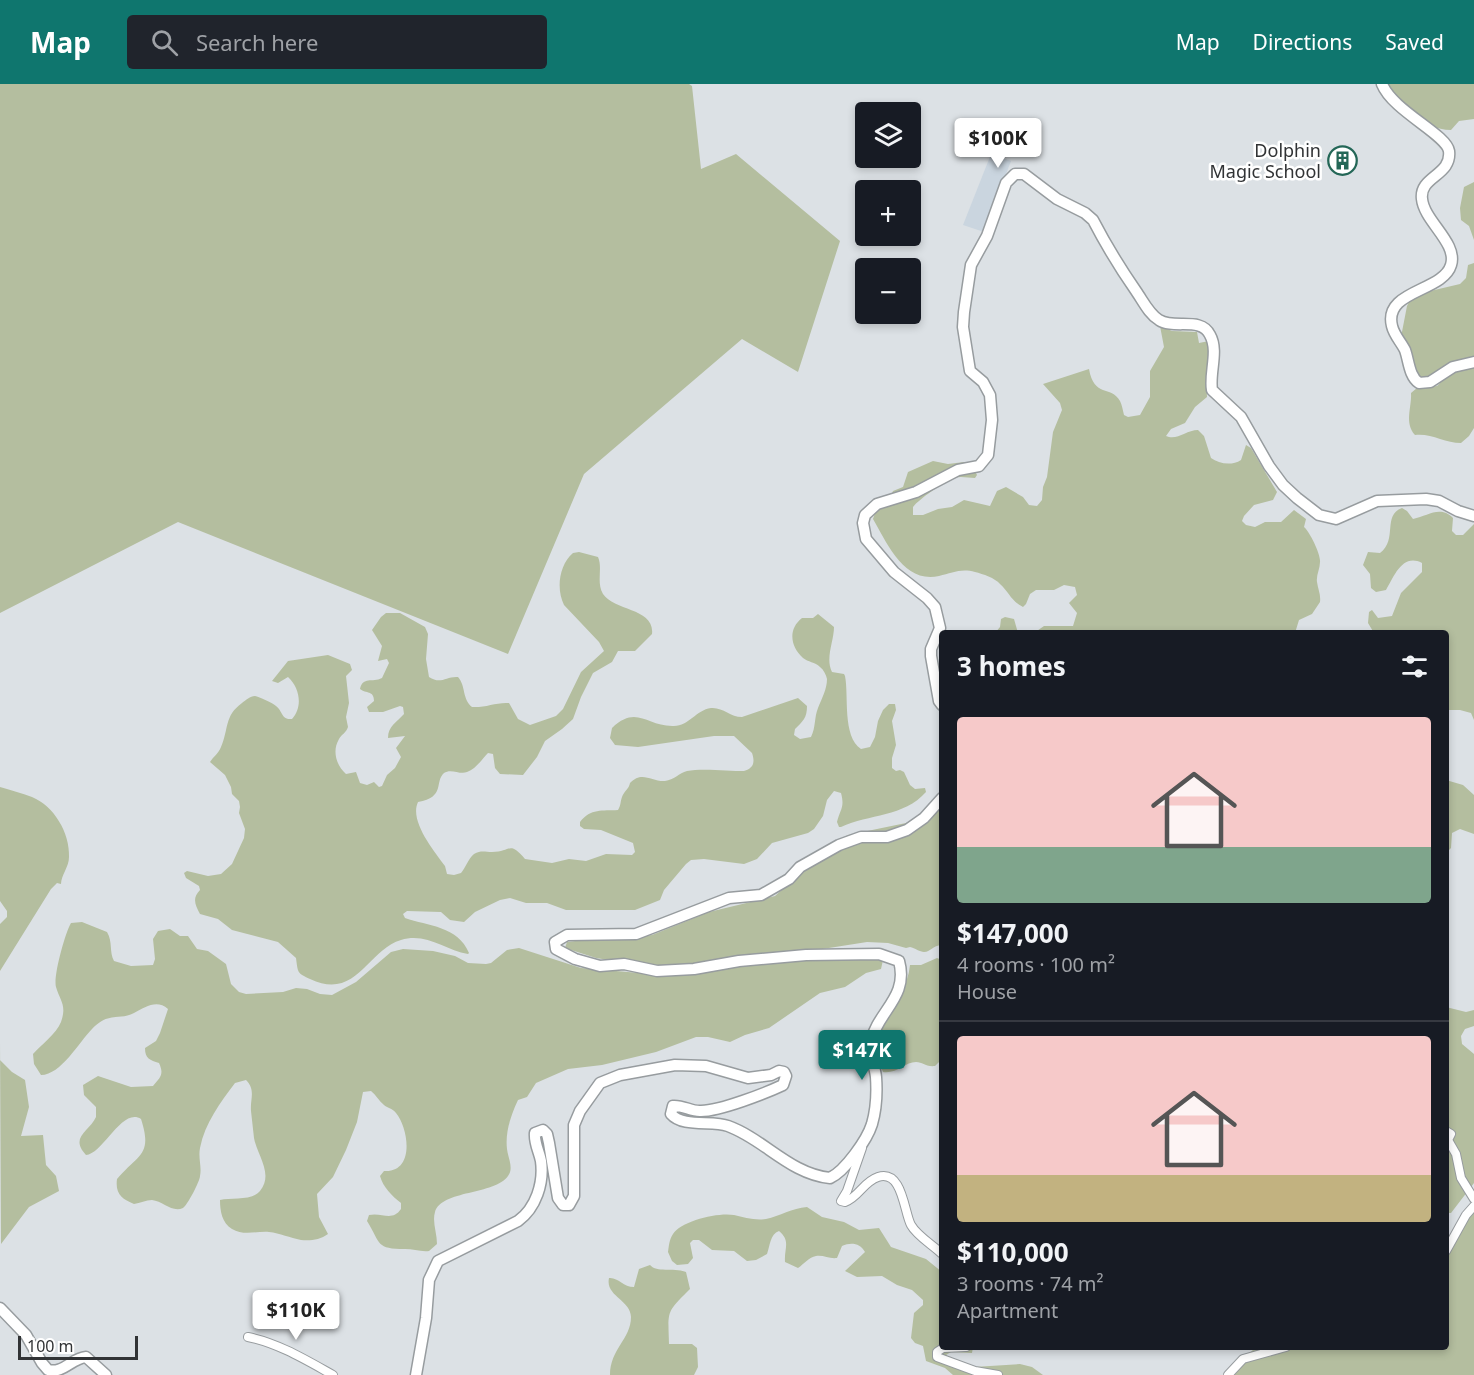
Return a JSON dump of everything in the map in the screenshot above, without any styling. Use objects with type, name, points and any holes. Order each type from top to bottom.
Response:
[{"type":"main road","points":[[1382,84],[1390,98],[1445,141],[1449,156],[1443,171],[1426,182],[1421,195],[1425,210],[1450,250],[1451,266],[1444,274],[1396,304],[1391,316],[1393,330],[1404,350],[1414,378],[1419,383],[1430,382],[1453,367],[1474,362]]},
{"type":"main road","points":[[939,630],[935,607],[894,572],[866,539],[862,523],[865,514],[877,504],[916,492],[958,470],[979,466],[988,455],[992,409],[990,394],[983,382],[970,371],[963,327],[964,312],[970,265],[987,236],[1006,183],[1015,174],[1024,174],[1057,199],[1085,213],[1093,220],[1128,282],[1157,319],[1170,324],[1200,326],[1209,332],[1213,343],[1212,390],[1238,414],[1277,476],[1297,498],[1311,509],[1323,516],[1336,519],[1377,501],[1426,499],[1438,501],[1474,516]]},
{"type":"main road","points":[[939,630],[931,649],[939,701]]},
{"type":"main road","points":[[416,1375],[426,1318],[429,1280],[438,1261],[518,1221],[529,1213],[541,1182],[540,1158],[534,1141],[535,1133],[539,1130],[547,1134],[558,1198],[563,1205],[569,1205],[574,1197],[574,1125],[576,1118],[600,1083],[620,1075],[675,1065],[706,1066],[748,1078],[771,1075],[778,1071],[784,1072],[786,1076],[783,1085],[772,1090],[717,1109],[699,1112],[673,1106],[671,1114],[687,1121],[726,1125],[740,1131],[784,1161],[819,1177],[830,1178],[836,1175],[856,1151],[872,1124],[876,1075],[870,1045],[882,1017],[898,993],[902,972],[898,961],[879,954],[806,955],[739,961],[694,969],[657,971],[624,964],[600,966],[575,959],[556,949],[555,942],[567,935],[636,934],[729,898],[761,896],[789,879],[800,867],[839,845],[861,837],[887,837],[907,830],[924,818],[939,801]]},
{"type":"main road","points":[[0,1308],[26,1335],[48,1370],[60,1371],[78,1358],[86,1357],[106,1375]]},
{"type":"street","points":[[862,1141],[861,1152],[841,1201],[851,1200],[866,1183],[873,1179],[880,1176],[887,1177],[903,1194],[911,1226],[939,1251]]},
{"type":"street","points":[[1449,1142],[1456,1154],[1461,1178],[1474,1199]]},
{"type":"street","points":[[1449,1246],[1466,1215],[1474,1206]]},
{"type":"street","points":[[248,1336],[270,1343],[333,1375]]},
{"type":"street","points":[[939,1350],[937,1357],[975,1371],[998,1375]]},
{"type":"street","points":[[1228,1375],[1244,1359],[1276,1350]]},
{"type":"shaded area","points":[[991,154],[1011,161],[984,232],[963,225]]},
{"type":"green space","points":[[0,84],[689,84],[692,86],[701,169],[736,154],[840,241],[798,372],[742,339],[584,474],[508,654],[178,522],[0,613]]},
{"type":"green space","points":[[1385,84],[1474,84],[1474,119],[1459,121],[1451,130],[1431,126],[1414,115]]},
{"type":"green space","points":[[1474,182],[1474,240],[1469,226],[1461,220],[1460,208],[1464,187]]},
{"type":"green space","points":[[1474,263],[1474,428],[1461,443],[1427,435],[1415,435],[1409,420],[1411,393],[1417,388],[1437,386],[1440,383],[1440,376],[1424,379],[1417,376],[1401,337],[1407,306],[1410,300],[1426,292],[1460,284],[1466,278],[1468,265]]},
{"type":"green space","points":[[1160,326],[1172,331],[1197,332],[1199,343],[1214,340],[1206,372],[1207,397],[1195,407],[1185,423],[1171,429],[1166,436],[1174,437],[1198,430],[1204,436],[1211,458],[1226,464],[1241,460],[1246,445],[1251,448],[1277,492],[1273,500],[1254,505],[1242,521],[1246,525],[1255,527],[1265,522],[1281,522],[1294,510],[1306,519],[1304,527],[1315,544],[1320,559],[1317,579],[1320,602],[1312,614],[1299,620],[1296,630],[1038,630],[1044,626],[1073,626],[1077,613],[1069,603],[1077,595],[1075,587],[1064,585],[1054,590],[1036,590],[1030,594],[1023,607],[998,582],[985,575],[957,571],[927,577],[916,574],[898,560],[873,519],[876,510],[887,504],[893,491],[903,487],[908,472],[933,461],[948,464],[964,462],[974,469],[977,475],[975,478],[954,478],[938,487],[913,507],[913,515],[923,515],[952,507],[964,500],[990,506],[997,491],[1006,487],[1023,497],[1029,505],[1037,506],[1042,500],[1053,432],[1062,410],[1060,403],[1043,384],[1089,369],[1095,384],[1112,393],[1120,401],[1124,415],[1128,417],[1140,415],[1150,397],[1150,371],[1164,347]]},
{"type":"green space","points":[[1402,508],[1413,519],[1434,512],[1448,514],[1453,518],[1452,531],[1456,535],[1463,535],[1474,524],[1474,720],[1471,713],[1449,710],[1449,630],[1372,630],[1368,623],[1369,612],[1372,610],[1378,618],[1392,616],[1401,593],[1422,572],[1422,563],[1409,561],[1396,573],[1386,590],[1376,592],[1371,588],[1370,574],[1363,565],[1368,552],[1380,553],[1385,548],[1396,511]]},
{"type":"green space","points":[[579,552],[598,557],[603,594],[608,600],[641,614],[651,626],[652,634],[635,651],[618,651],[612,662],[593,673],[573,719],[545,741],[537,757],[523,775],[500,774],[495,768],[493,754],[488,753],[470,771],[444,773],[436,793],[427,800],[418,802],[416,810],[420,827],[445,866],[447,874],[461,873],[476,853],[498,852],[510,848],[516,850],[525,859],[552,863],[569,859],[586,861],[606,854],[632,855],[635,852],[633,843],[601,830],[584,829],[580,826],[580,822],[593,812],[618,810],[630,783],[639,777],[665,781],[687,771],[744,771],[753,764],[752,753],[734,736],[714,736],[638,747],[615,745],[610,738],[612,728],[628,718],[642,718],[674,726],[684,723],[706,709],[719,709],[742,717],[798,698],[807,706],[807,710],[804,719],[795,729],[794,735],[800,739],[811,737],[827,679],[821,668],[799,653],[792,638],[797,622],[802,618],[813,618],[818,614],[834,627],[830,667],[832,672],[845,676],[847,715],[855,743],[861,749],[870,747],[883,710],[889,704],[895,704],[896,710],[892,721],[896,745],[892,768],[904,772],[910,785],[915,789],[925,788],[926,792],[897,811],[839,827],[837,822],[842,798],[841,793],[834,791],[827,800],[823,816],[814,829],[808,833],[772,843],[757,859],[744,864],[704,859],[691,860],[664,890],[660,900],[635,910],[566,910],[547,903],[526,903],[510,898],[500,900],[475,912],[464,922],[450,920],[441,912],[407,911],[403,914],[405,918],[442,928],[458,937],[469,953],[419,938],[401,940],[389,945],[360,972],[339,984],[326,984],[303,975],[298,970],[296,958],[278,942],[232,930],[218,919],[200,914],[195,902],[200,890],[199,886],[186,878],[184,873],[187,871],[208,876],[221,874],[232,864],[244,838],[245,829],[239,813],[239,801],[232,794],[225,775],[210,762],[221,747],[230,718],[236,708],[248,698],[255,696],[274,705],[284,717],[292,719],[298,709],[299,698],[292,681],[288,677],[278,683],[272,681],[288,661],[328,655],[350,664],[352,670],[346,676],[349,703],[346,717],[348,727],[337,744],[336,758],[346,774],[356,772],[360,783],[367,785],[374,782],[379,787],[382,786],[387,775],[395,768],[401,757],[396,748],[405,736],[388,738],[388,734],[391,727],[404,714],[403,707],[383,712],[369,712],[367,707],[374,701],[374,698],[360,689],[363,682],[382,678],[389,663],[387,659],[378,661],[382,646],[372,630],[386,613],[400,613],[425,627],[428,634],[426,659],[429,677],[440,680],[458,677],[472,707],[509,703],[518,719],[530,725],[556,716],[563,709],[581,672],[604,651],[599,642],[564,605],[560,592],[560,577],[565,564],[573,553]]},
{"type":"green space","points":[[1005,617],[1014,619],[1017,630],[998,630],[1001,619]]},
{"type":"green space","points":[[1449,781],[1463,785],[1474,795],[1474,834],[1460,829],[1452,833],[1449,850]]},
{"type":"green space","points":[[0,787],[40,801],[54,814],[64,830],[69,857],[61,884],[57,883],[51,889],[0,971],[0,924],[7,917],[7,911],[0,901]]},
{"type":"green space","points":[[939,795],[939,946],[928,951],[922,952],[888,943],[867,942],[797,953],[676,967],[646,966],[596,958],[565,948],[567,942],[652,935],[709,912],[775,896],[833,843],[848,835],[906,823],[925,812]]},
{"type":"green space","points":[[82,922],[107,932],[114,961],[131,966],[153,965],[155,959],[153,939],[158,931],[170,929],[180,936],[188,936],[197,949],[208,951],[226,964],[231,984],[239,992],[246,994],[283,992],[296,988],[332,995],[356,982],[391,952],[403,949],[433,951],[455,956],[468,963],[486,964],[491,963],[507,950],[519,948],[581,968],[651,974],[866,950],[883,960],[881,969],[866,973],[845,987],[820,993],[769,1028],[730,1042],[696,1037],[656,1052],[602,1065],[568,1069],[536,1083],[527,1097],[518,1100],[511,1118],[507,1136],[511,1166],[508,1176],[492,1187],[457,1196],[439,1205],[434,1216],[437,1244],[429,1251],[423,1251],[389,1248],[380,1244],[367,1221],[369,1215],[390,1216],[401,1209],[401,1203],[388,1191],[380,1176],[384,1171],[394,1170],[401,1165],[406,1149],[404,1129],[400,1120],[394,1111],[384,1105],[371,1091],[363,1092],[357,1122],[346,1150],[333,1177],[317,1194],[319,1217],[328,1234],[322,1238],[304,1240],[277,1233],[241,1232],[232,1229],[224,1220],[220,1200],[252,1196],[264,1185],[265,1171],[254,1138],[251,1111],[252,1091],[246,1080],[235,1083],[209,1122],[200,1148],[199,1179],[183,1208],[171,1208],[152,1200],[134,1204],[123,1198],[117,1189],[117,1179],[137,1159],[144,1148],[145,1140],[141,1119],[134,1117],[127,1119],[99,1147],[86,1155],[81,1149],[80,1139],[96,1117],[96,1107],[84,1095],[83,1085],[98,1076],[131,1087],[153,1086],[160,1078],[161,1070],[159,1063],[147,1057],[145,1048],[156,1041],[168,1009],[155,1004],[129,1015],[109,1018],[98,1023],[56,1070],[41,1075],[34,1064],[33,1054],[61,1022],[63,1007],[56,987],[58,965],[71,923]]},
{"type":"green space","points":[[939,959],[939,1062],[935,1066],[929,1066],[916,1062],[893,1071],[883,1072],[878,1056],[881,1029],[907,980],[910,965],[921,965]]},
{"type":"green space","points":[[1449,1008],[1466,1012],[1474,1010],[1474,1026],[1465,1029],[1461,1036],[1462,1044],[1474,1054],[1474,1183],[1449,1213]]},
{"type":"green space","points":[[0,1060],[12,1072],[25,1080],[29,1107],[21,1136],[43,1135],[46,1165],[56,1176],[59,1191],[29,1207],[1,1244]]},
{"type":"green space","points":[[807,1207],[822,1217],[844,1222],[859,1230],[879,1228],[891,1247],[926,1259],[939,1270],[939,1350],[972,1350],[972,1353],[951,1352],[946,1355],[951,1361],[974,1367],[1020,1364],[1032,1367],[1043,1375],[953,1375],[945,1368],[926,1361],[923,1346],[915,1343],[911,1338],[914,1313],[923,1305],[923,1300],[912,1290],[897,1285],[882,1276],[857,1277],[845,1271],[865,1252],[855,1244],[842,1246],[837,1258],[813,1257],[798,1268],[785,1262],[786,1242],[779,1231],[772,1237],[767,1254],[756,1260],[747,1261],[734,1251],[712,1250],[699,1240],[693,1240],[690,1243],[693,1258],[688,1264],[677,1265],[672,1261],[668,1252],[673,1234],[677,1229],[692,1221],[727,1214],[754,1219],[771,1218]]},
{"type":"green space","points":[[1474,1212],[1474,1375],[1227,1375],[1253,1350],[1449,1350],[1449,1251],[1467,1218]]},
{"type":"green space","points":[[650,1265],[657,1269],[686,1272],[690,1289],[670,1313],[669,1344],[692,1344],[697,1348],[698,1367],[694,1375],[610,1375],[613,1358],[628,1332],[631,1317],[627,1306],[611,1289],[609,1278],[634,1287],[639,1269]]},
{"type":"place","name":"Dolphin Magic School","points":[[1342,161]]}]
